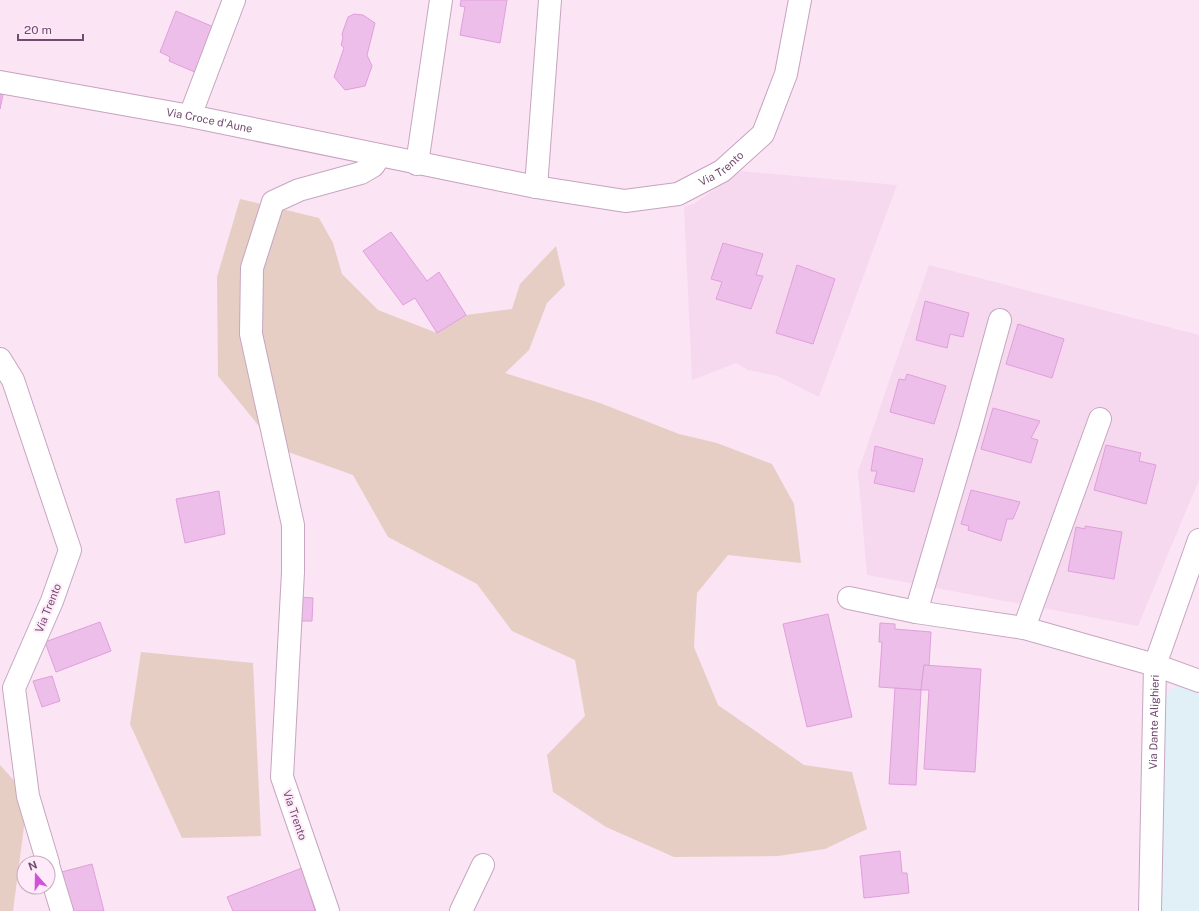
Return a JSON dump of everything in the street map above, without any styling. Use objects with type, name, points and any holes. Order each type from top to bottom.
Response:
[{"type":"street","points":[[190,116],[234,0]]},
{"type":"street","points":[[418,164],[441,0]]},
{"type":"street","points":[[536,187],[550,0]]},
{"type":"street","name":"Via Trento","points":[[418,164],[536,187],[625,201],[678,194],[722,171],[763,134],[786,74],[800,0]]},
{"type":"street","name":"Via Croce d'Aune","points":[[0,82],[190,116],[418,164]]},
{"type":"street","name":"Via Trento","points":[[328,911],[282,776],[293,572],[293,525],[251,334],[252,268],[273,202],[299,190],[361,174],[373,166],[380,156]]},
{"type":"street","points":[[916,612],[972,422],[1000,320]]},
{"type":"street","name":"Via Trento","points":[[0,359],[13,380],[70,550],[52,601],[14,688],[28,796],[45,855]]},
{"type":"street","points":[[1024,628],[1100,419]]},
{"type":"street","name":"Via Dante Alighieri","points":[[1150,911],[1155,665],[1199,540]]},
{"type":"street","points":[[849,598],[916,612],[1024,628],[1155,665],[1199,682]]},
{"type":"street","points":[[461,911],[483,865]]},
{"type":"street","name":"Via Trento","points":[[56,891],[62,911]]},
{"type":"shaded area","points":[[740,171],[897,185],[819,397],[777,376],[748,370],[736,363],[692,380],[684,207],[695,203]]},
{"type":"shaded area","points":[[240,199],[319,218],[333,243],[342,274],[378,310],[437,333],[466,315],[512,309],[520,284],[556,246],[565,285],[547,303],[529,350],[505,373],[600,403],[679,434],[717,443],[772,464],[794,504],[801,563],[728,555],[697,593],[694,647],[718,705],[804,765],[852,772],[867,829],[825,849],[778,856],[674,857],[606,827],[553,792],[547,755],[585,716],[575,660],[512,631],[477,584],[388,537],[353,475],[277,448],[218,376],[217,277]]},
{"type":"shaded area","points":[[929,265],[1199,335],[1199,480],[1138,626],[867,575],[858,472]]},
{"type":"shaded area","points":[[141,652],[253,663],[261,836],[182,838],[130,724]]},
{"type":"shaded area","points":[[1199,678],[1199,911],[1145,911],[1151,714],[1170,690],[1187,680]]},
{"type":"shaded area","points":[[0,765],[28,796],[20,855],[16,855],[16,888],[13,911],[0,911]]},
{"type":"building","points":[[461,0],[507,0],[500,43],[460,35],[465,7],[460,6]]},
{"type":"building","points":[[176,11],[216,28],[197,73],[169,61],[170,57],[160,52]]},
{"type":"building","points":[[354,14],[363,15],[375,23],[367,55],[372,66],[365,86],[345,90],[334,77],[344,48],[341,45],[343,38],[342,34],[348,17]]},
{"type":"building","points":[[0,94],[3,95],[0,109]]},
{"type":"building","points":[[391,232],[427,281],[439,272],[466,315],[437,333],[415,298],[403,305],[363,251]]},
{"type":"building","points":[[723,243],[763,254],[756,275],[763,276],[751,309],[716,299],[722,282],[711,279]]},
{"type":"building","points":[[797,265],[835,279],[813,344],[776,333]]},
{"type":"building","points":[[925,301],[969,313],[963,337],[950,334],[947,348],[916,340]]},
{"type":"building","points":[[1018,324],[1064,339],[1052,378],[1006,364]]},
{"type":"building","points":[[907,374],[946,386],[934,424],[890,412],[899,379],[905,380]]},
{"type":"building","points":[[993,408],[1040,421],[1031,438],[1038,440],[1031,463],[981,449]]},
{"type":"building","points":[[1106,445],[1141,453],[1139,461],[1156,465],[1146,504],[1094,490]]},
{"type":"building","points":[[875,446],[923,459],[914,492],[874,483],[877,471],[871,471]]},
{"type":"building","points":[[971,490],[1020,502],[1013,519],[1007,519],[1001,541],[968,530],[969,526],[961,524]]},
{"type":"building","points":[[219,491],[225,534],[185,543],[176,499]]},
{"type":"building","points":[[1085,526],[1122,532],[1114,579],[1068,571],[1076,527],[1085,529]]},
{"type":"building","points":[[299,597],[313,598],[312,621],[298,621]]},
{"type":"building","points":[[828,614],[852,717],[807,727],[783,624]]},
{"type":"building","points":[[100,622],[111,651],[56,672],[45,642]]},
{"type":"building","points":[[880,623],[895,624],[895,629],[931,632],[929,666],[924,665],[921,690],[879,687],[882,642],[879,642]]},
{"type":"building","points":[[924,665],[981,669],[975,772],[924,769],[929,690],[921,690]]},
{"type":"building","points":[[52,676],[60,701],[42,707],[33,681]]},
{"type":"building","points":[[895,688],[921,690],[916,785],[889,784]]},
{"type":"building","points":[[900,851],[902,873],[907,873],[909,893],[864,898],[860,856]]},
{"type":"building","points":[[92,864],[104,911],[65,911],[56,881],[56,873]]},
{"type":"building","points":[[302,868],[315,911],[233,911],[227,897]]}]
